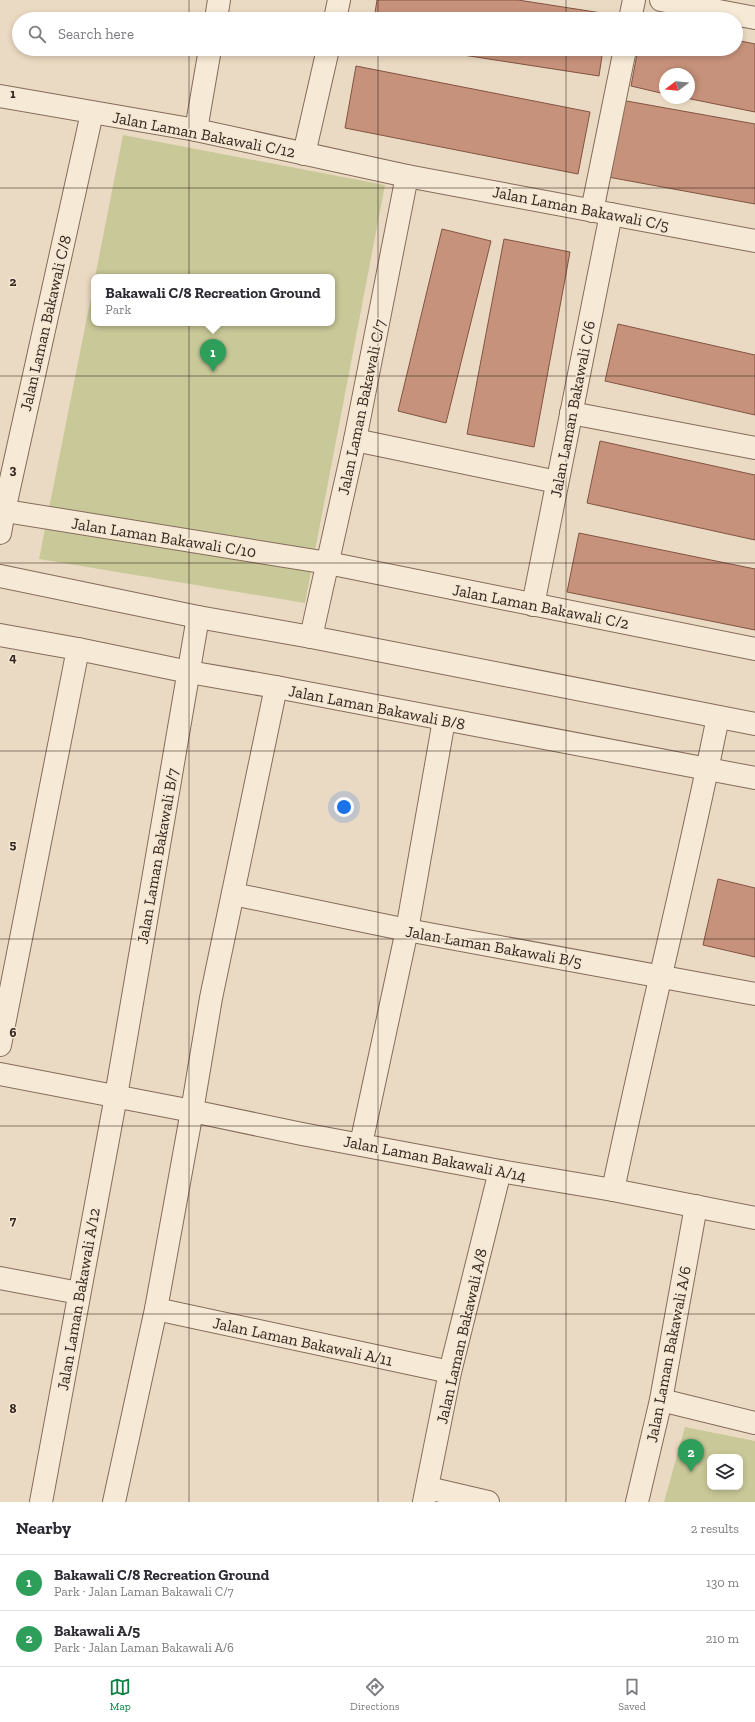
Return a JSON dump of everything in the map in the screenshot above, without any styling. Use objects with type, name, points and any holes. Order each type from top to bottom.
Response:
[{"type":"street","points":[[217,12],[219,0]]},
{"type":"street","points":[[336,12],[339,0]]},
{"type":"street","points":[[631,12],[634,0]]},
{"type":"street","points":[[661,0],[724,12]]},
{"type":"street","points":[[743,16],[755,18]]},
{"type":"street","points":[[196,130],[209,56]]},
{"type":"street","points":[[304,154],[326,56]]},
{"type":"street","name":"Jalan Laman Bakawali C/6","points":[[533,605],[571,413],[602,212],[623,56]]},
{"type":"street","name":"Jalan Laman Bakawali C/12","points":[[0,96],[196,130],[407,176]]},
{"type":"street","name":"Jalan Laman Bakawali C/8","points":[[0,533],[2,511],[92,113]]},
{"type":"street","name":"Jalan Laman Bakawali C/5","points":[[407,176],[755,241]]},
{"type":"street","name":"Jalan Laman Bakawali C/7","points":[[311,637],[355,440],[407,176]]},
{"type":"street","points":[[571,413],[755,448]]},
{"type":"street","points":[[355,440],[557,482]]},
{"type":"street","name":"Jalan Laman Bakawali C/10","points":[[2,511],[328,563]]},
{"type":"street","name":"Jalan Laman Bakawali C/2","points":[[328,563],[755,649]]},
{"type":"street","points":[[0,576],[198,617],[311,637],[755,724]]},
{"type":"street","name":"Jalan Laman Bakawali B/7","points":[[116,1096],[198,617]]},
{"type":"street","name":"Jalan Laman Bakawali B/8","points":[[0,635],[755,778]]},
{"type":"street","points":[[0,1045],[78,649]]},
{"type":"street","points":[[114,1502],[156,1309],[192,1110],[210,998],[276,687]]},
{"type":"street","points":[[613,1190],[632,1100],[662,976],[718,717]]},
{"type":"street","points":[[361,1144],[408,930],[444,720]]},
{"type":"street","name":"Jalan Laman Bakawali B/5","points":[[233,894],[408,930],[755,994]]},
{"type":"street","name":"Jalan Laman Bakawali A/14","points":[[0,1074],[192,1110],[302,1134],[361,1144],[500,1172],[613,1190],[755,1218]]},
{"type":"street","name":"Jalan Laman Bakawali A/12","points":[[41,1502],[116,1096]]},
{"type":"street","name":"Jalan Laman Bakawali A/8","points":[[426,1495],[450,1372],[500,1172]]},
{"type":"street","name":"Jalan Laman Bakawali A/6","points":[[637,1502],[661,1400],[696,1206]]},
{"type":"street","points":[[0,1278],[79,1293]]},
{"type":"street","name":"Jalan Laman Bakawali A/11","points":[[156,1309],[450,1372]]},
{"type":"street","points":[[661,1400],[755,1423]]},
{"type":"street","points":[[426,1495],[488,1502]]},
{"type":"green space","points":[[123,135],[385,185],[305,603],[39,559],[91,297],[91,326],[335,326],[335,274],[96,274]]},
{"type":"green space","points":[[685,1427],[755,1441],[755,1502],[664,1502]]},
{"type":"building","points":[[377,0],[518,0],[595,12],[375,12]]},
{"type":"building","points":[[743,41],[755,44],[755,112],[695,100],[695,68],[659,68],[659,93],[631,86],[637,56],[743,56]]},
{"type":"building","points":[[469,56],[602,56],[599,76]]},
{"type":"building","points":[[356,66],[590,112],[578,174],[345,128]]},
{"type":"building","points":[[621,100],[755,124],[755,204],[608,177]]},
{"type":"building","points":[[442,229],[491,241],[446,423],[398,411]]},
{"type":"building","points":[[504,239],[570,252],[534,447],[467,434]]},
{"type":"building","points":[[618,324],[755,355],[755,415],[605,381]]},
{"type":"building","points":[[600,441],[755,475],[755,540],[587,503]]},
{"type":"building","points":[[579,533],[755,569],[755,630],[567,592]]},
{"type":"building","points":[[718,879],[755,888],[755,957],[703,945]]},
{"type":"place","name":"Bakawali C/8 Recreation Ground","points":[[213,372]]},
{"type":"place","name":"Bakawali A/5","points":[[691,1472]]}]
